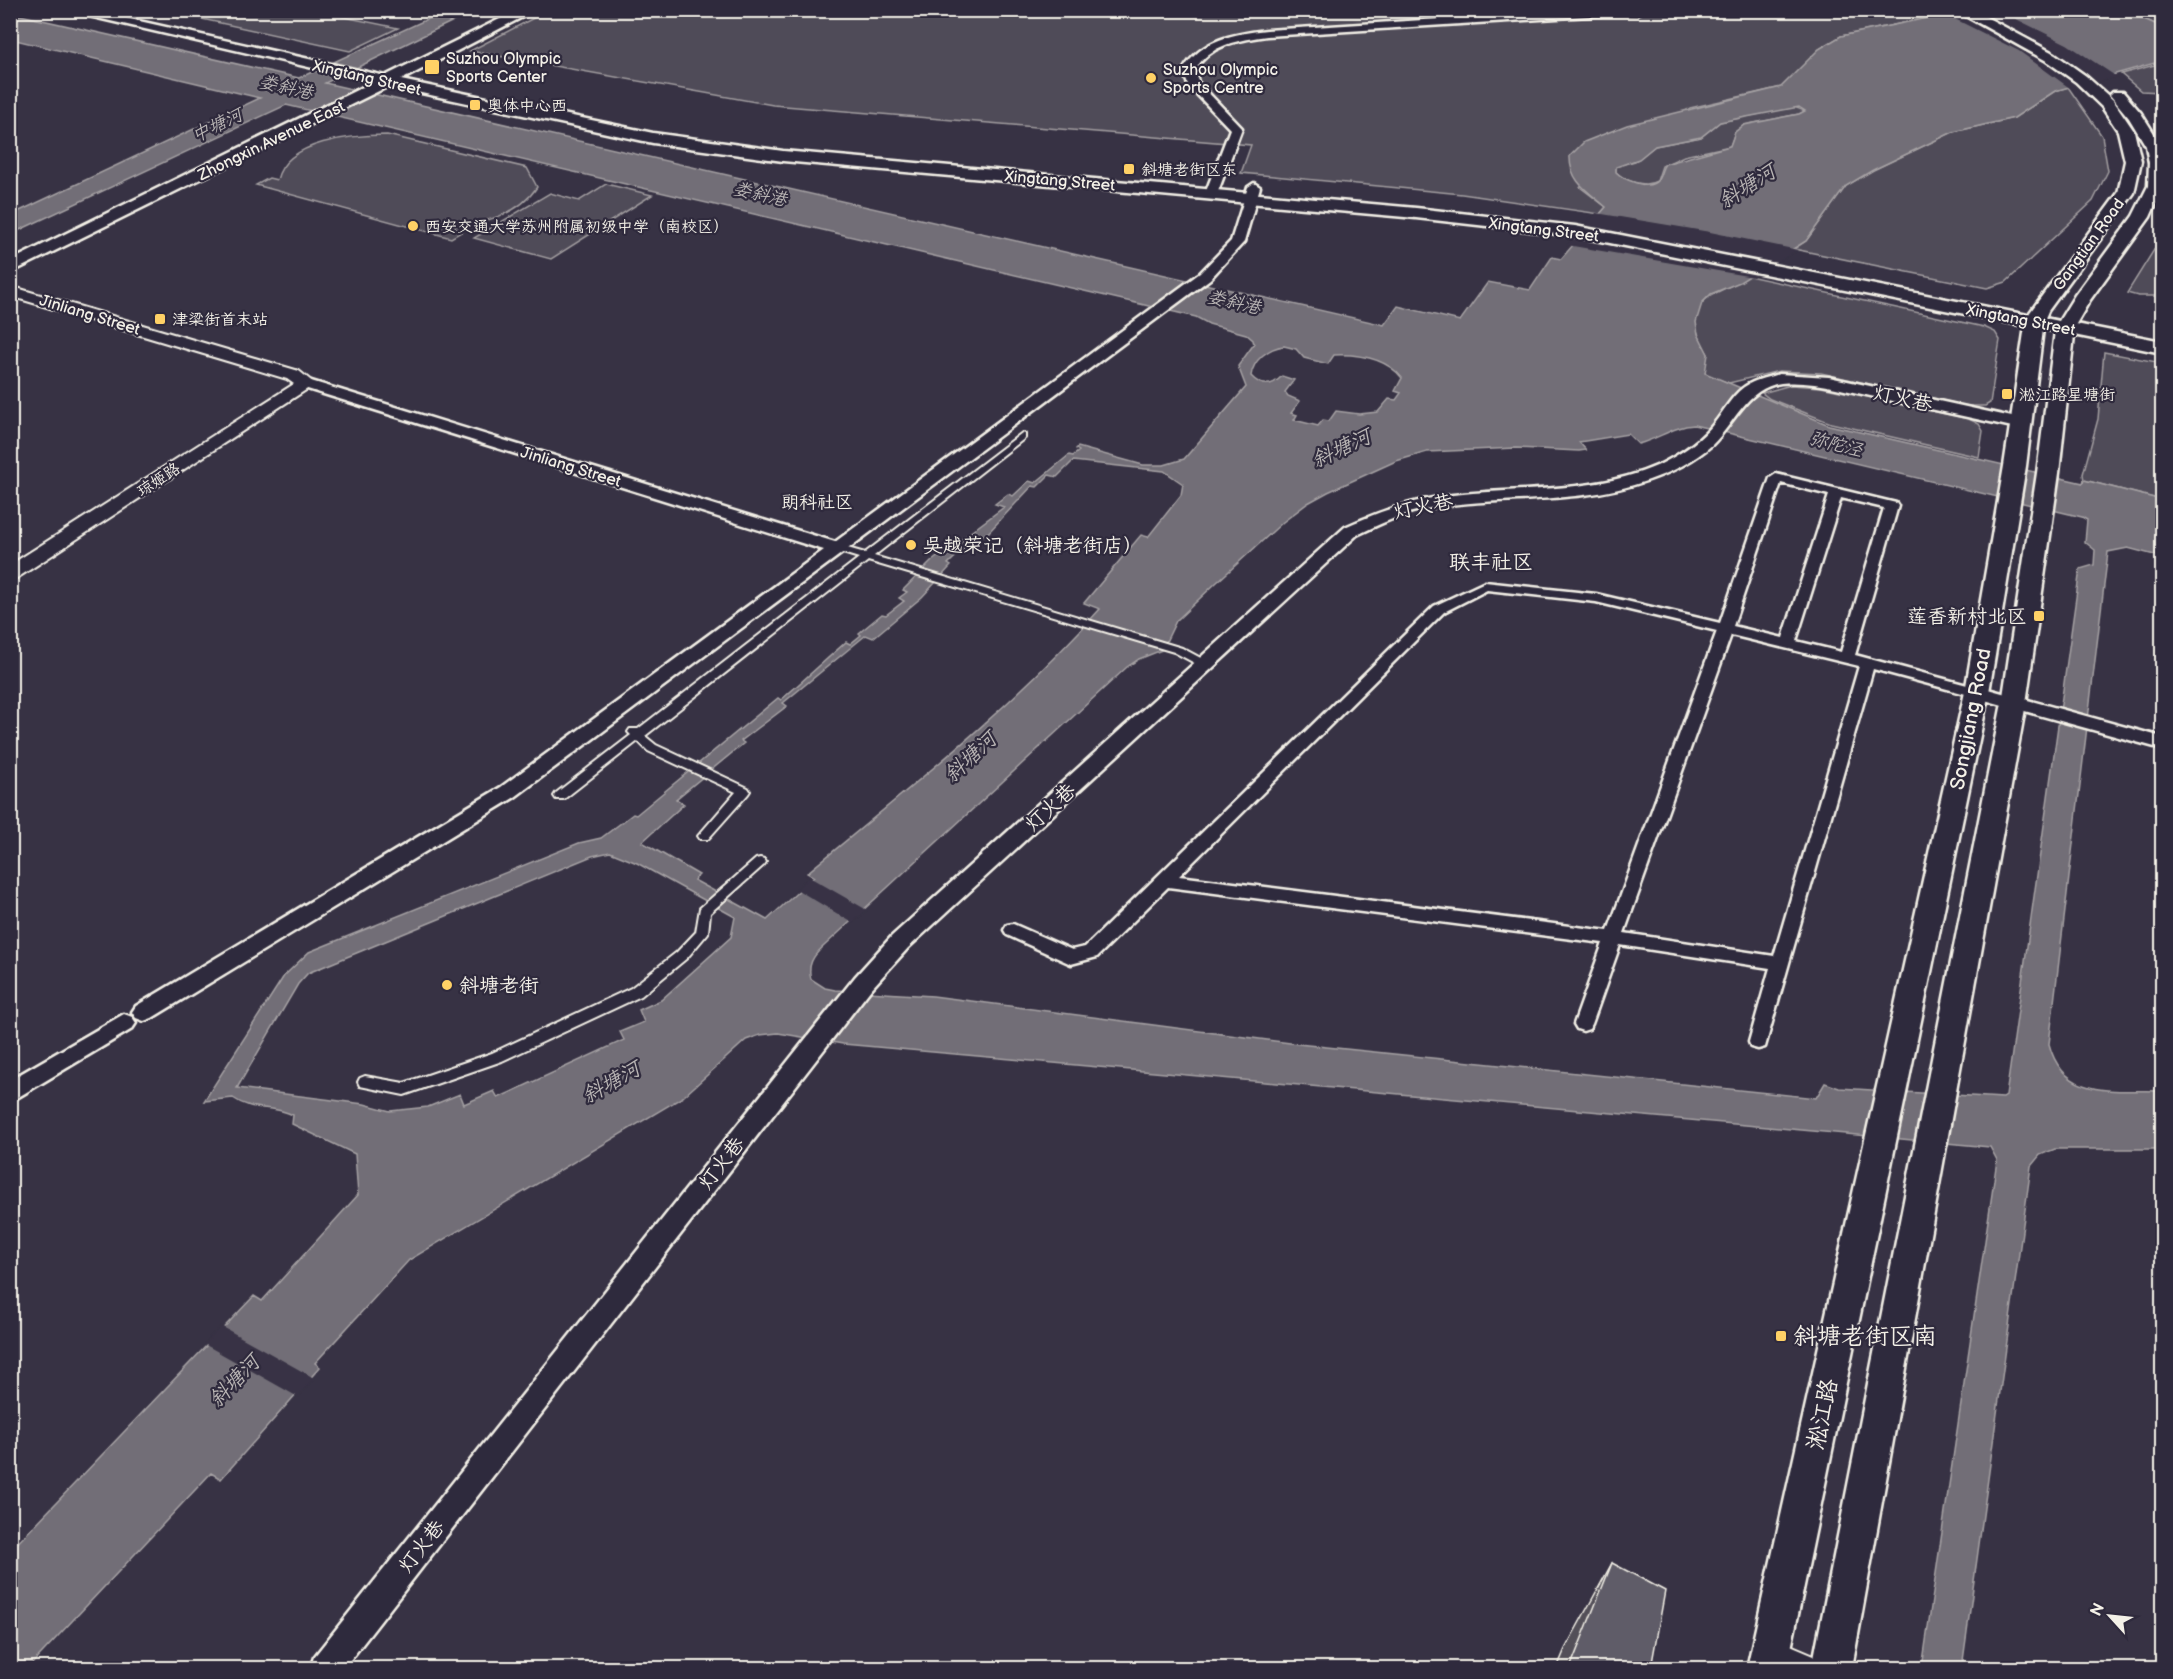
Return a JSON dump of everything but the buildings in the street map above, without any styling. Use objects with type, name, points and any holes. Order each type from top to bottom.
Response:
[{"type":"main road","name":"Xingtang Street","points":[[69,10],[349,73],[379,77],[574,123],[734,150],[1213,189],[1530,221],[1632,241],[1800,269],[2037,316],[2163,347]]},
{"type":"main road","name":"Xingtang Street","points":[[114,10],[335,59],[379,77]]},
{"type":"main road","name":"Zhongxin Avenue East","points":[[10,268],[325,114],[379,77],[507,10]]},
{"type":"main road","name":"Zhongxin Avenue East","points":[[10,254],[348,89],[530,10]]},
{"type":"main road","name":"Gangtian Road","points":[[1961,10],[2065,67],[2115,102],[2145,130],[2154,146],[2157,163],[2156,186],[2141,217],[2067,322]]},
{"type":"main road","name":"Gangtian Road","points":[[1979,10],[2073,58],[2105,82],[2115,102],[2130,145],[2131,177],[2126,192],[2037,316]]},
{"type":"main road","name":"Jinliang Street","points":[[10,291],[293,381]]},
{"type":"main road","name":"Jinliang Street","points":[[10,304],[293,381]]},
{"type":"main road","name":"Songjiang Road","points":[[1892,1090],[1977,692],[2016,466],[2037,316]]},
{"type":"main road","name":"Xingtang Street","points":[[2067,322],[2163,335]]},
{"type":"main road","name":"Songjiang Road","points":[[1832,1668],[2014,703],[2043,509],[2067,322]]},
{"type":"main road","name":"琼姬路","points":[[10,556],[293,381]]},
{"type":"main road","name":"琼姬路","points":[[10,574],[293,381]]},
{"type":"main road","name":"淞江路","points":[[1779,1664],[1880,1137],[1892,1090]]},
{"type":"street","points":[[1213,189],[1236,128],[1192,83],[1189,76],[1192,63],[1214,45],[1267,33],[1638,10]]},
{"type":"street","points":[[10,1092],[508,792],[1205,276],[1237,242],[1253,193]]},
{"type":"street","name":"灯火巷","points":[[325,1668],[862,983],[900,942],[1206,665],[1334,544],[1351,531],[1382,515],[1441,501],[1558,495],[1609,486],[1664,468],[1697,449],[1714,435],[1738,399],[1749,388],[1780,379],[1815,380],[2021,424]]},
{"type":"street","name":"Jinliang Street","points":[[293,381],[837,548]]},
{"type":"street","points":[[560,796],[636,733],[1022,436]]},
{"type":"street","points":[[1583,1024],[1725,630],[1776,478],[1891,506],[1847,658]]},
{"type":"street","points":[[1788,644],[1836,492]]},
{"type":"street","points":[[837,548],[945,582],[1082,619],[1178,650],[1206,665]]},
{"type":"street","points":[[1013,930],[1060,953],[1081,956],[1091,952],[1439,609],[1485,586],[1596,598],[1867,663],[2163,743]]},
{"type":"street","points":[[1758,1042],[1867,663]]},
{"type":"street","points":[[636,733],[652,748],[744,791],[704,836]]},
{"type":"street","points":[[365,1082],[404,1089],[498,1057],[636,992],[682,955],[702,933],[704,911],[760,862]]},
{"type":"street","points":[[1164,880],[1614,938],[1779,963]]},
{"type":"shaded area","name":"Suzhou Olympic Sports Centre","points":[[549,10],[1787,11],[1783,14],[1819,10],[1939,11],[1927,18],[1841,36],[1819,49],[1782,87],[1690,108],[1580,187],[1606,207],[1600,214],[1462,194],[1241,173],[1251,145],[773,105],[470,51]]},
{"type":"shaded area","points":[[165,11],[315,11],[398,28],[350,51]]},
{"type":"shaded area","points":[[2126,11],[2162,11],[2162,27]]},
{"type":"shaded area","points":[[2162,63],[2162,92],[2141,91],[2121,74]]},
{"type":"shaded area","points":[[2068,87],[2102,136],[2108,171],[2093,201],[2006,282],[1987,288],[1794,249],[1806,241],[1846,186],[1873,170],[1953,132],[2014,118],[2055,91]]},
{"type":"shaded area","points":[[1794,107],[1805,111],[1744,125],[1735,132],[1730,146],[1684,156],[1662,166],[1657,181],[1652,183],[1635,182],[1616,172],[1616,166],[1635,161],[1655,146],[1701,137],[1720,122]]},
{"type":"shaded area","points":[[387,135],[527,168],[537,187],[520,205],[510,211],[487,220],[450,227],[463,231],[451,238],[256,185],[269,178],[277,180],[283,167],[293,156],[307,148],[323,142],[357,136]]},
{"type":"shaded area","points":[[606,184],[652,195],[551,259],[474,238],[550,193],[579,201]]},
{"type":"shaded area","points":[[2162,237],[2162,296],[2138,296],[2127,293]]},
{"type":"shaded area","points":[[1749,276],[1984,327],[1995,332],[2000,340],[1990,403],[1985,406],[1968,406],[1821,373],[1779,371],[1729,383],[1709,376],[1703,370],[1708,354],[1695,322],[1697,311],[1712,295]]},
{"type":"shaded area","points":[[2104,352],[2162,363],[2162,500],[2084,480],[2083,474],[2098,419]]},
{"type":"shaded area","points":[[1791,385],[1821,387],[1969,419],[1979,424],[1983,431],[1979,457],[1831,423],[1770,399],[1762,393]]},
{"type":"water","points":[[445,11],[474,11],[325,83],[1384,325],[1398,306],[1460,321],[1488,282],[1530,290],[1552,257],[1561,259],[1606,207],[1581,186],[1573,173],[1570,156],[1584,142],[1627,125],[1781,87],[1819,49],[1841,36],[1927,18],[1940,11],[2126,11],[2162,27],[2162,61],[2055,91],[2014,118],[1953,132],[1873,170],[1846,186],[1806,241],[1740,282],[1711,294],[1702,303],[1696,322],[1698,334],[1708,354],[1705,373],[1829,425],[2083,483],[2084,480],[2162,500],[2162,557],[2128,548],[2108,552],[2049,1044],[2056,1062],[2067,1075],[2079,1083],[2110,1090],[2162,1091],[2162,1149],[2055,1149],[2040,1155],[2031,1166],[1962,1668],[1922,1668],[1997,1160],[1990,1147],[843,1044],[778,1033],[760,1035],[746,1040],[683,1097],[409,1260],[315,1363],[320,1367],[221,1479],[211,1473],[28,1668],[11,1668],[11,1550],[254,1296],[262,1301],[358,1195],[355,1154],[292,1124],[293,1115],[255,1107],[233,1098],[204,1101],[284,976],[309,952],[579,843],[601,838],[633,814],[636,815],[778,698],[781,700],[846,642],[850,644],[861,635],[859,633],[882,614],[886,615],[904,601],[899,598],[907,592],[903,590],[932,561],[1004,507],[995,504],[1008,494],[1013,496],[1029,481],[1035,483],[1069,455],[1073,456],[1079,451],[1076,449],[1078,447],[1143,465],[1164,465],[1184,459],[1246,387],[1238,366],[1254,344],[1246,334],[1209,324],[1196,317],[286,105],[11,234],[11,215],[260,98],[11,39],[11,13],[299,78]],"holes":[[[1799,107],[1805,111],[1744,125],[1735,132],[1730,146],[1665,164],[1653,184],[1636,183],[1616,172],[1616,167],[1639,159],[1655,146],[1701,137],[1720,122]],[[1278,347],[1296,349],[1304,358],[1328,364],[1334,355],[1353,355],[1380,362],[1396,371],[1402,378],[1395,391],[1401,393],[1396,400],[1389,399],[1378,412],[1359,414],[1336,411],[1329,421],[1323,420],[1318,426],[1294,420],[1297,415],[1291,413],[1300,401],[1288,396],[1285,392],[1294,380],[1282,376],[1270,384],[1263,384],[1251,376],[1258,360],[1267,352]],[[1694,425],[2087,520],[2085,542],[2095,550],[2094,565],[2080,569],[2006,1096],[2003,1098],[1839,1088],[1825,1083],[1816,1098],[1298,1044],[933,996],[835,990],[825,988],[811,979],[810,965],[819,950],[1127,667],[1139,659],[1162,650],[1176,621],[1283,522],[1308,503],[1396,461],[1427,452],[1516,448],[1579,451],[1586,450],[1579,442],[1628,434],[1638,444]],[[1073,461],[1164,471],[1183,484],[1181,495],[1148,537],[1141,535],[1084,603],[1100,609],[1067,645],[959,746],[807,873],[814,877],[767,920],[694,880],[699,875],[642,842],[684,804],[676,799],[744,743],[741,741],[787,706],[783,703],[866,635],[873,638],[922,597],[951,566],[948,564],[973,540],[988,533],[1032,486],[1037,487],[1049,475],[1057,477]],[[610,852],[637,863],[735,917],[731,937],[661,1000],[639,1010],[644,1022],[620,1032],[624,1040],[498,1098],[494,1091],[464,1104],[460,1094],[428,1107],[390,1111],[364,1104],[237,1088],[298,984],[308,973],[592,856]]]},
{"type":"pier","points":[[1939,11],[2000,11],[2067,44],[2117,77],[2071,89],[2019,51]]},
{"type":"pier","points":[[1596,213],[1710,232],[1798,250],[1753,277],[1567,245]]},
{"type":"pier","points":[[804,874],[867,910],[853,923],[796,889],[809,877]]},
{"type":"pier","points":[[221,1326],[314,1378],[298,1397],[204,1344]]},
{"type":"place","name":"Suzhou Olympic Sports Center","points":[[432,67]]},
{"type":"place","name":"Suzhou Olympic Sports Centre","points":[[1151,78]]},
{"type":"place","name":"奥体中心西","points":[[475,105]]},
{"type":"place","name":"斜塘老街区东","points":[[1129,169]]},
{"type":"place","name":"西安交通大学苏州附属初级中学（南校区）","points":[[413,226]]},
{"type":"place","name":"津梁街首末站","points":[[160,319]]},
{"type":"place","name":"淞江路星塘街","points":[[2007,394]]},
{"type":"place","name":"吴越荣记（斜塘老街店）","points":[[911,545]]},
{"type":"place","name":"莲香新村北区","points":[[2039,616]]},
{"type":"place","name":"斜塘老街","points":[[447,985]]},
{"type":"place","name":"斜塘老街区南","points":[[1781,1336]]},
{"type":"district","name":"朗科社区","points":[[817,502]]},
{"type":"district","name":"联丰社区","points":[[1491,562]]},
{"type":"water label","name":"娄斜港","points":[[286,87]]},
{"type":"water label","name":"中塘河","points":[[217,125]]},
{"type":"water label","name":"斜塘河","points":[[1747,186]]},
{"type":"water label","name":"娄斜港","points":[[760,194]]},
{"type":"water label","name":"娄斜港","points":[[1234,302]]},
{"type":"water label","name":"弥陀泾","points":[[1836,444]]},
{"type":"water label","name":"斜塘河","points":[[1341,448]]},
{"type":"water label","name":"斜塘河","points":[[970,757]]},
{"type":"water label","name":"斜塘河","points":[[611,1082]]},
{"type":"water label","name":"斜塘河","points":[[234,1381]]}]
